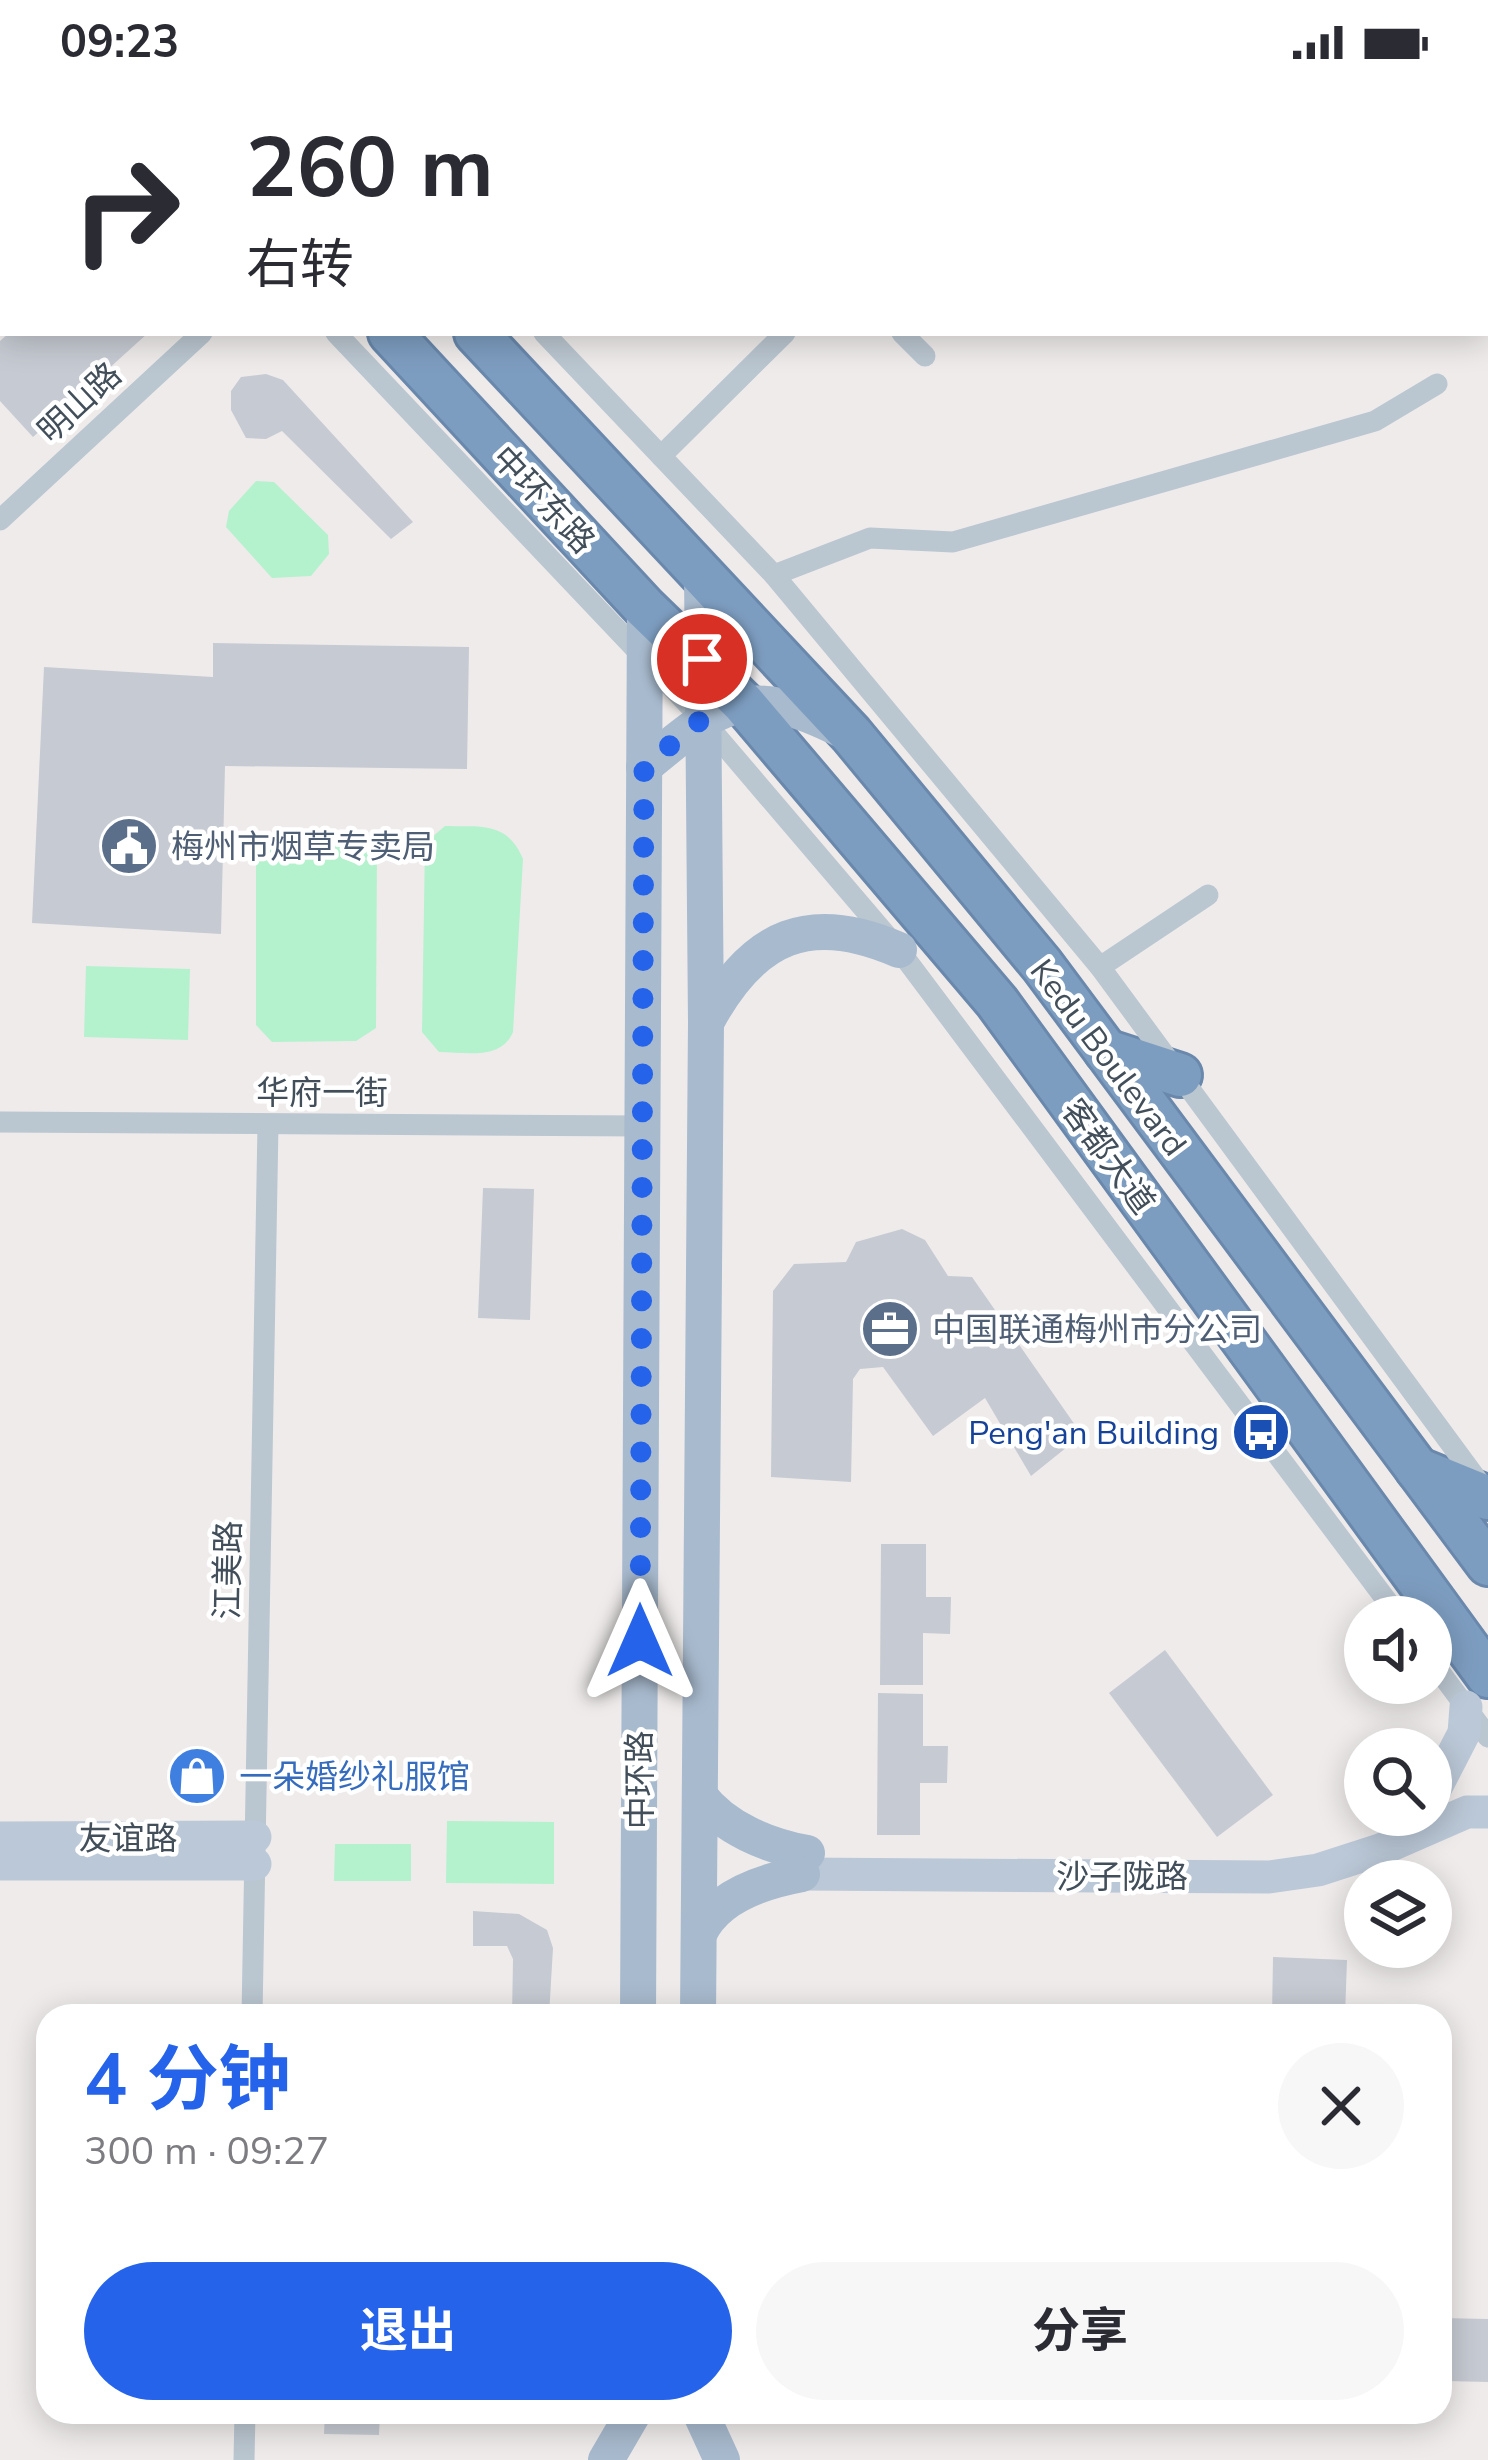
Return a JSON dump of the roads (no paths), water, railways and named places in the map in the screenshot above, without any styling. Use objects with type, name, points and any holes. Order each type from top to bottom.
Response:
[{"type":"highway","name":"中环东路","points":[[393,336],[645,608],[702,659]]},
{"type":"highway","name":"中环东路","points":[[479,336],[702,572]]},
{"type":"highway","points":[[477,427],[522,382]]},
{"type":"highway","name":"Kedu Boulevard","points":[[702,572],[851,734],[968,876],[1106,1051],[1488,1564]]},
{"type":"highway","name":"客都大道","points":[[702,659],[997,1002],[1477,1692]]},
{"type":"highway","points":[[925,915],[968,876]]},
{"type":"highway","points":[[1106,1051],[1180,1075]]},
{"type":"highway","points":[[1417,1469],[1488,1496]]},
{"type":"main road","name":"中环路","points":[[698,2004],[706,1022],[702,572]]},
{"type":"main road","name":"中环路","points":[[638,2004],[645,608]]},
{"type":"main road","points":[[644,767],[702,719],[743,703],[792,705],[851,734]]},
{"type":"main road","points":[[706,1022],[727,984],[775,941],[841,930],[899,950]]},
{"type":"main road","points":[[700,1796],[712,1812],[804,1864]]},
{"type":"main road","points":[[699,1934],[708,1914],[804,1864]]},
{"type":"main road","points":[[606,2460],[628,2424]]},
{"type":"main road","points":[[635,2424],[635,2460]]},
{"type":"main road","points":[[694,2460],[697,2424]]},
{"type":"main road","points":[[704,2424],[722,2460]]},
{"type":"street","name":"明山路","points":[[0,520],[199,336]]},
{"type":"street","points":[[339,336],[702,719],[899,950],[1383,1596]]},
{"type":"street","points":[[547,336],[774,575],[1100,967],[1488,1496]]},
{"type":"street","points":[[661,456],[782,336]]},
{"type":"street","points":[[905,336],[925,356]]},
{"type":"street","points":[[774,575],[870,538],[953,542],[1375,421],[1437,384]]},
{"type":"street","points":[[1100,967],[1208,895]]},
{"type":"street","name":"华府一街","points":[[0,1122],[644,1126]]},
{"type":"street","name":"江美路","points":[[252,2004],[268,1125]]},
{"type":"street","points":[[1452,1675],[1477,1692],[1488,1737]]},
{"type":"street","points":[[1452,1755],[1477,1692]]},
{"type":"street","name":"沙子陇路","points":[[1452,1811],[1488,1812]]},
{"type":"street","name":"沙子陇路","points":[[804,1864],[1269,1877],[1318,1870],[1380,1850],[1396,1836]]},
{"type":"street","name":"友谊路","points":[[0,1838],[255,1851]]},
{"type":"street","name":"友谊路","points":[[0,1864],[255,1851]]},
{"type":"street","points":[[244,2460],[245,2424]]},
{"type":"place","name":"梅州市烟草专卖局","points":[[129,846]]},
{"type":"place","name":"中国联通梅州市分公司","points":[[890,1329]]},
{"type":"place","name":"Peng'an Building","points":[[1261,1432]]},
{"type":"place","name":"一朵婚纱礼服馆","points":[[197,1776]]}]
